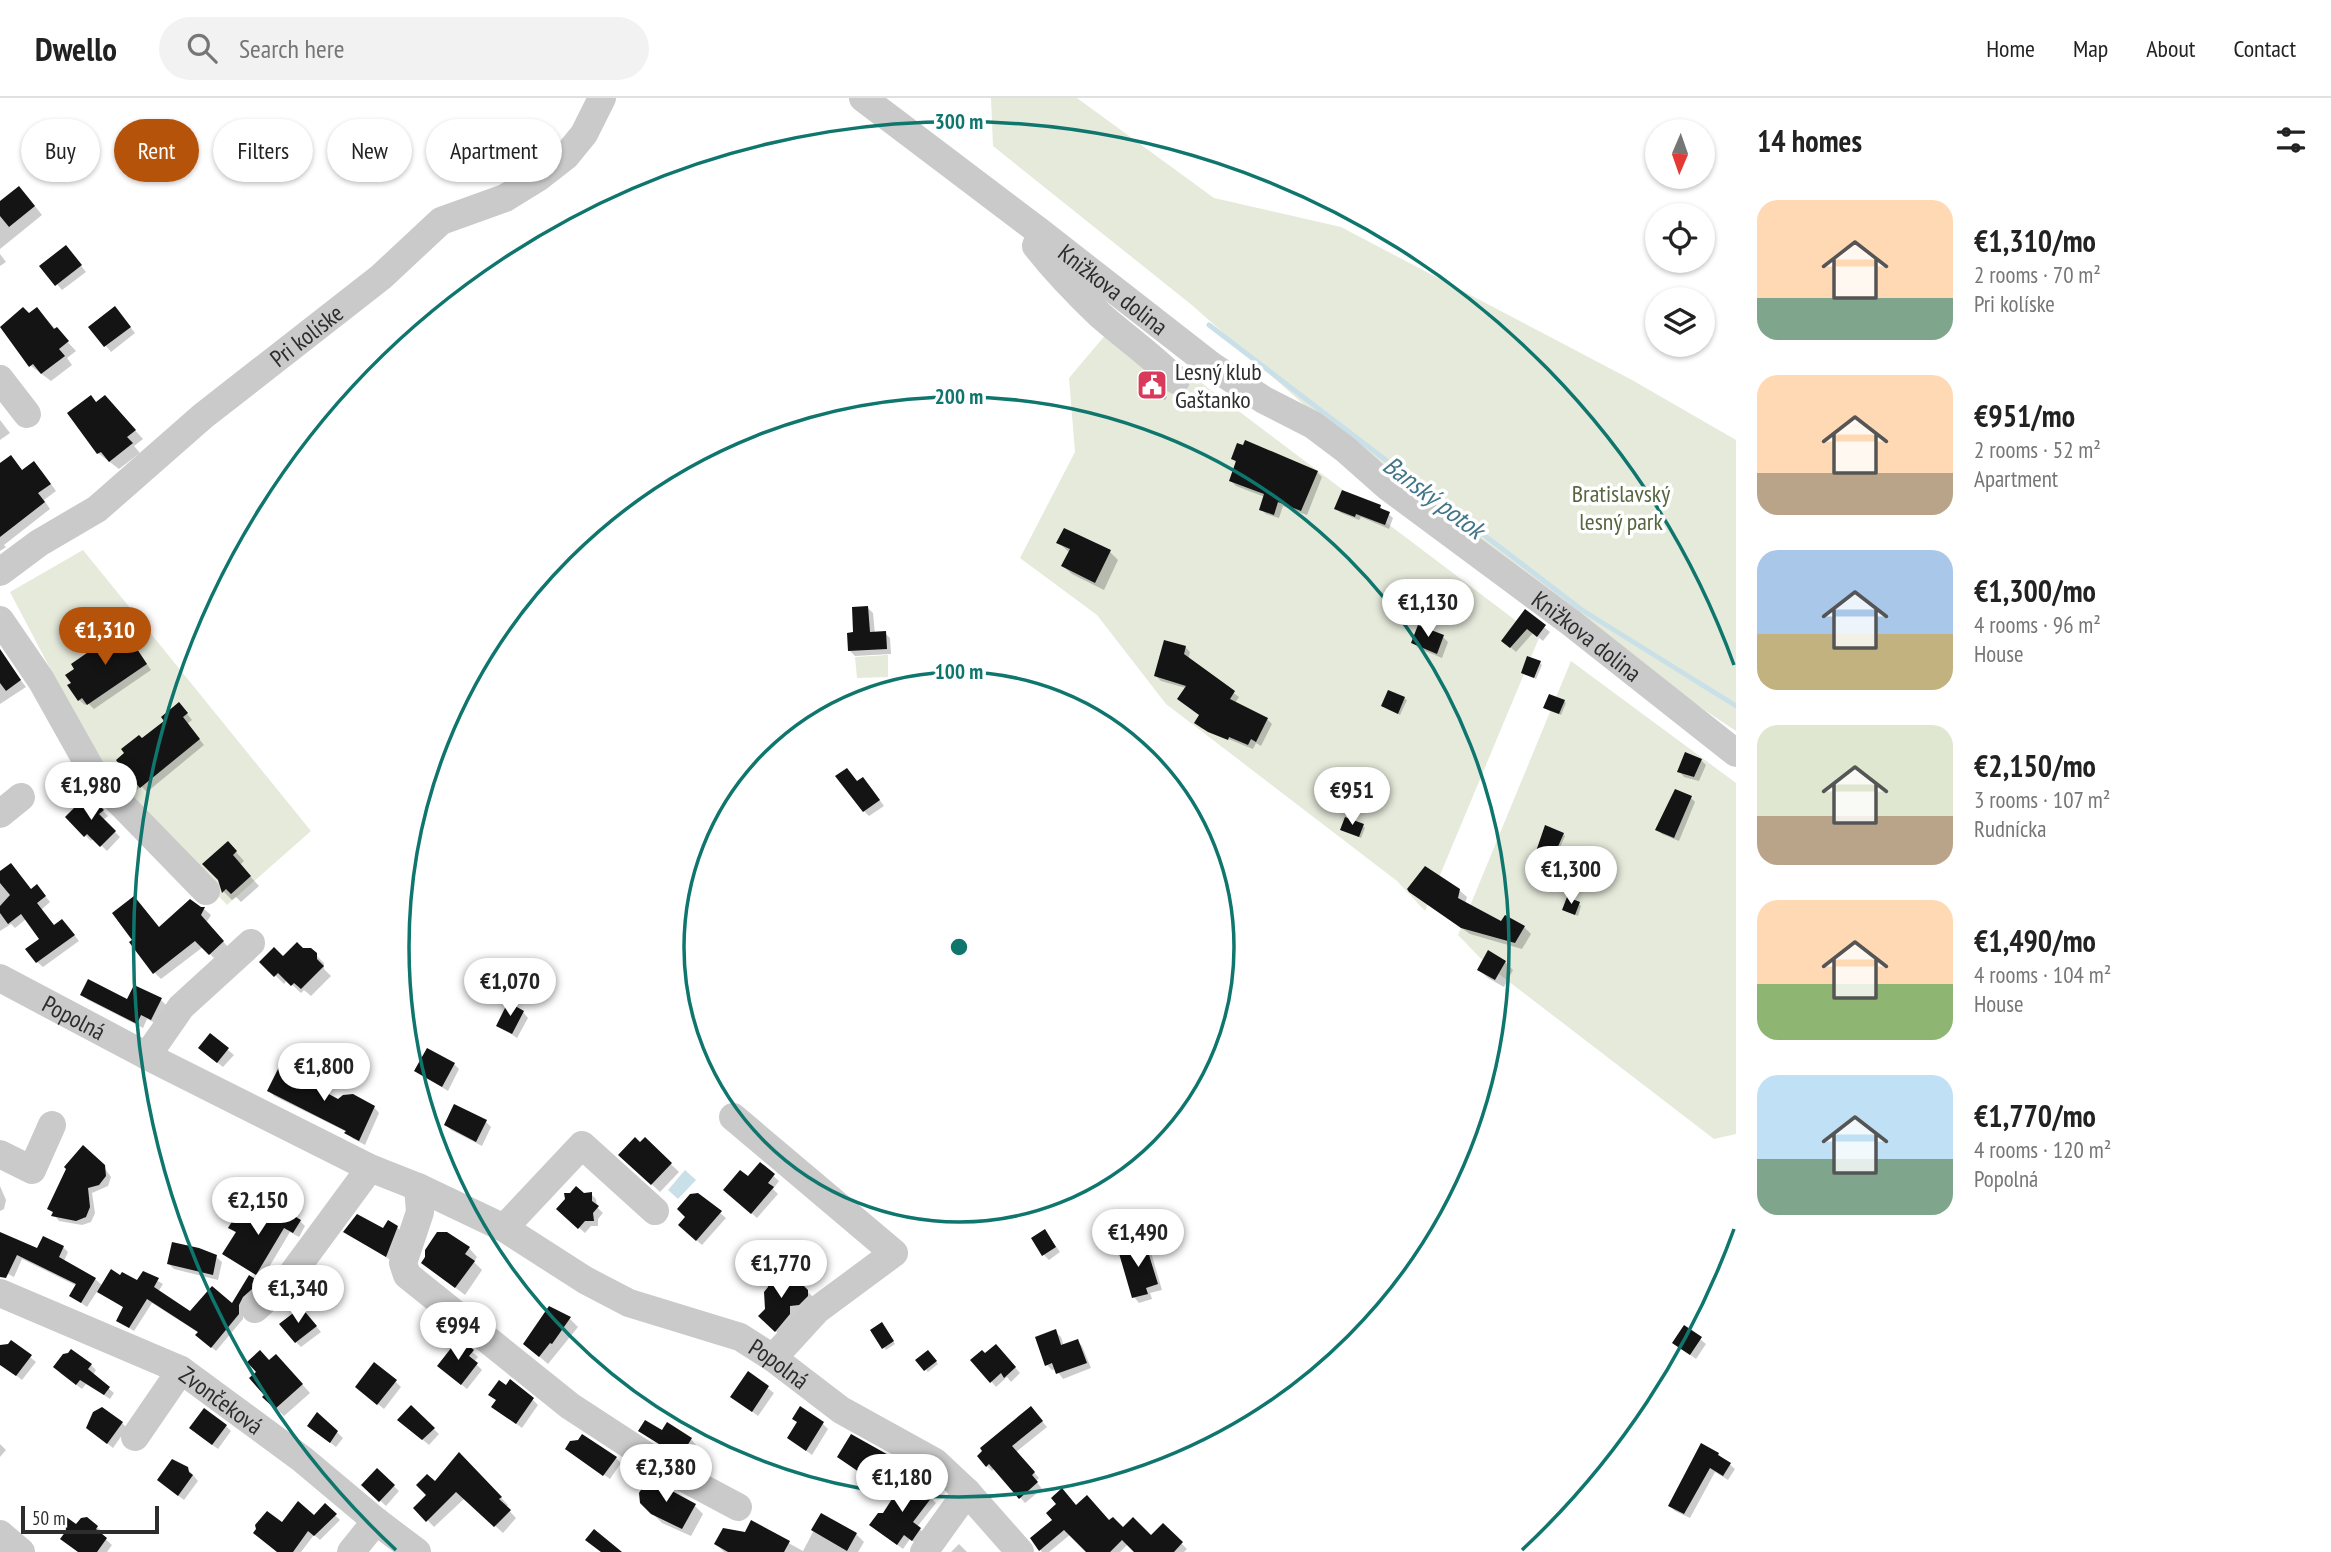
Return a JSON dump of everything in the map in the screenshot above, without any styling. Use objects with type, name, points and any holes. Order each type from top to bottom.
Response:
[{"type":"street","name":"Pri kolíske","points":[[0,572],[39,543],[97,509],[203,416],[381,277],[441,221],[505,198],[566,156],[584,134],[603,98]]},
{"type":"street","name":"Knižkova dolina","points":[[863,98],[1212,366],[1264,400],[1314,425],[1388,487],[1559,614],[1736,753]]},
{"type":"street","points":[[1040,232],[1036,246],[1046,258],[1100,314],[1158,361],[1176,380]]},
{"type":"street","points":[[0,379],[26,414]]},
{"type":"street","points":[[0,620],[40,680],[96,778],[206,891]]},
{"type":"street","points":[[147,1056],[181,1007],[251,943]]},
{"type":"street","name":"Popolná","points":[[0,978],[147,1056],[370,1168],[418,1187],[504,1228],[586,1280],[629,1303],[740,1337],[773,1357],[841,1410],[935,1462],[967,1492],[1020,1552]]},
{"type":"street","points":[[733,1117],[894,1254],[817,1310],[773,1357]]},
{"type":"street","points":[[0,1154],[32,1170],[52,1125]]},
{"type":"street","points":[[504,1228],[582,1145],[655,1211]]},
{"type":"street","points":[[256,1309],[289,1278],[370,1168]]},
{"type":"street","points":[[418,1187],[420,1212],[404,1263],[407,1275],[570,1406],[665,1468],[738,1507]]},
{"type":"street","name":"Zvončeková","points":[[0,1293],[181,1370],[302,1459],[417,1552]]},
{"type":"street","points":[[135,1437],[181,1370]]},
{"type":"street","points":[[924,1552],[967,1492]]},
{"type":"street","points":[[351,1552],[376,1521]]},
{"type":"street","points":[[0,1534],[21,1552]]},
{"type":"green space","name":"Bratislavský lesný park","points":[[991,98],[1077,98],[1214,198],[1341,227],[1632,380],[1736,440],[1736,731],[1700,707],[1311,411],[1193,306],[993,146]]},
{"type":"green space","points":[[1118,320],[1539,638],[1425,911],[1397,881],[1166,704],[1097,615],[1020,558],[1075,452],[1069,378]]},
{"type":"green space","points":[[83,550],[311,831],[227,905],[105,773],[10,592]]},
{"type":"green space","points":[[888,655],[888,677],[857,678],[855,657]]},
{"type":"green space","points":[[1571,661],[1736,783],[1736,1134],[1714,1139],[1486,964],[1458,935]]},
{"type":"water","points":[[685,1170],[696,1180],[678,1199],[668,1190]]},
{"type":"building","points":[[19,186],[35,206],[9,227],[0,216],[0,201]]},
{"type":"building","points":[[66,245],[82,265],[55,286],[39,266]]},
{"type":"building","points":[[115,306],[131,327],[104,347],[88,327]]},
{"type":"building","points":[[23,307],[29,313],[37,307],[54,329],[57,327],[69,341],[59,349],[65,356],[41,374],[33,364],[29,367],[0,327]]},
{"type":"building","points":[[1149,377],[1162,390],[1160,396],[1144,388]]},
{"type":"building","points":[[91,395],[96,402],[105,395],[136,430],[127,437],[133,443],[109,462],[101,452],[97,454],[67,413]]},
{"type":"building","points":[[1245,440],[1318,471],[1301,511],[1278,502],[1274,515],[1259,510],[1264,494],[1229,481],[1236,461],[1231,459],[1237,443],[1243,445]]},
{"type":"building","points":[[11,455],[22,470],[34,461],[51,484],[38,493],[45,502],[0,537],[0,463]]},
{"type":"building","points":[[1342,490],[1381,505],[1380,508],[1390,512],[1385,525],[1334,509]]},
{"type":"building","points":[[1064,528],[1111,550],[1095,583],[1061,566],[1070,549],[1056,543]]},
{"type":"building","points":[[868,606],[870,632],[886,631],[887,649],[848,651],[847,633],[853,632],[852,607]]},
{"type":"building","points":[[1525,609],[1546,625],[1537,637],[1527,629],[1510,648],[1501,641]]},
{"type":"building","points":[[1418,625],[1444,635],[1437,654],[1411,643]]},
{"type":"building","points":[[123,628],[147,664],[87,705],[82,698],[78,701],[67,685],[71,683],[65,675],[74,669],[71,664]]},
{"type":"building","points":[[1164,640],[1186,646],[1184,654],[1235,691],[1230,699],[1268,718],[1256,742],[1251,739],[1248,745],[1229,737],[1228,740],[1194,723],[1199,715],[1177,699],[1186,686],[1154,676]]},
{"type":"building","points":[[0,649],[21,680],[6,691],[0,683]]},
{"type":"building","points":[[1527,656],[1541,661],[1534,678],[1521,673]]},
{"type":"building","points":[[1388,690],[1405,697],[1398,714],[1381,706]]},
{"type":"building","points":[[1549,694],[1565,700],[1559,714],[1543,708]]},
{"type":"building","points":[[179,702],[188,713],[183,717],[200,739],[140,788],[135,782],[131,785],[119,771],[122,768],[116,760],[124,753],[121,749],[139,735],[142,738],[164,721],[161,717]]},
{"type":"building","points":[[1685,752],[1702,759],[1694,777],[1677,772]]},
{"type":"building","points":[[847,768],[857,781],[863,777],[880,800],[863,812],[835,776]]},
{"type":"building","points":[[1675,789],[1692,796],[1674,838],[1655,830]]},
{"type":"building","points":[[84,798],[88,802],[92,798],[104,810],[99,814],[116,831],[100,847],[87,834],[84,837],[65,817]]},
{"type":"building","points":[[1345,817],[1364,824],[1359,837],[1340,830]]},
{"type":"building","points":[[1545,825],[1564,833],[1544,878],[1529,872]]},
{"type":"building","points":[[228,841],[237,851],[233,855],[251,876],[231,894],[226,889],[222,893],[218,880],[202,864]]},
{"type":"building","points":[[11,863],[31,889],[37,884],[46,896],[37,903],[54,925],[62,919],[75,935],[36,963],[25,949],[39,939],[21,914],[8,924],[0,913],[0,906],[10,895],[0,883],[0,871]]},
{"type":"building","points":[[1425,866],[1460,889],[1458,898],[1501,921],[1505,915],[1525,926],[1515,943],[1461,928],[1409,892],[1407,889]]},
{"type":"building","points":[[134,896],[159,927],[190,899],[205,907],[201,915],[224,941],[209,955],[195,941],[153,974],[112,913]]},
{"type":"building","points":[[1567,897],[1580,902],[1575,915],[1562,910]]},
{"type":"building","points":[[297,942],[303,948],[311,948],[317,953],[317,959],[324,966],[301,989],[294,983],[291,986],[278,973],[274,977],[259,962],[274,947],[283,956]]},
{"type":"building","points":[[1488,950],[1506,961],[1495,980],[1477,970]]},
{"type":"building","points":[[88,979],[127,999],[134,985],[162,998],[151,1020],[141,1015],[137,1024],[80,995]]},
{"type":"building","points":[[508,1002],[524,1011],[512,1034],[496,1026]]},
{"type":"building","points":[[210,1033],[229,1048],[217,1063],[198,1048]]},
{"type":"building","points":[[427,1048],[455,1063],[442,1087],[414,1071]]},
{"type":"building","points":[[279,1067],[338,1099],[343,1095],[353,1094],[375,1106],[359,1141],[344,1133],[346,1131],[267,1091]]},
{"type":"building","points":[[454,1104],[487,1120],[476,1142],[444,1125]]},
{"type":"building","points":[[635,1137],[640,1142],[645,1137],[672,1163],[651,1185],[618,1155]]},
{"type":"building","points":[[83,1145],[105,1165],[106,1176],[99,1185],[88,1188],[90,1207],[86,1217],[76,1221],[51,1216],[53,1212],[47,1209],[66,1169],[64,1167]]},
{"type":"building","points":[[760,1162],[775,1174],[768,1183],[774,1187],[751,1214],[723,1190],[740,1170],[748,1176]]},
{"type":"building","points":[[576,1186],[584,1193],[592,1192],[592,1201],[599,1206],[593,1213],[594,1221],[585,1221],[578,1229],[556,1209],[565,1199],[564,1193],[570,1193]]},
{"type":"building","points":[[698,1193],[722,1211],[696,1241],[678,1225],[685,1217],[677,1209],[690,1194]]},
{"type":"building","points":[[271,1202],[301,1220],[293,1233],[284,1228],[256,1275],[222,1254],[236,1232],[228,1228],[238,1212],[258,1224]]},
{"type":"building","points":[[357,1214],[383,1228],[388,1220],[398,1226],[386,1257],[343,1232]]},
{"type":"building","points":[[1045,1229],[1056,1247],[1042,1256],[1031,1238]]},
{"type":"building","points":[[0,1232],[37,1248],[43,1236],[64,1246],[59,1257],[96,1278],[81,1303],[69,1296],[76,1284],[17,1255],[6,1278],[0,1277]]},
{"type":"building","points":[[437,1232],[447,1232],[470,1247],[465,1254],[475,1261],[455,1288],[421,1263],[425,1250]]},
{"type":"building","points":[[172,1242],[217,1255],[213,1275],[167,1264]]},
{"type":"building","points":[[1145,1242],[1158,1284],[1146,1288],[1148,1294],[1132,1298],[1118,1250]]},
{"type":"building","points":[[111,1269],[137,1280],[143,1271],[159,1278],[154,1287],[190,1311],[212,1286],[232,1303],[249,1275],[260,1282],[243,1297],[239,1314],[211,1348],[195,1335],[198,1332],[147,1299],[129,1328],[116,1321],[123,1307],[97,1292]]},
{"type":"building","points":[[789,1275],[789,1282],[797,1279],[808,1290],[808,1296],[799,1305],[790,1306],[790,1314],[775,1332],[758,1316],[765,1309],[764,1292],[768,1287],[768,1276]]},
{"type":"building","points":[[549,1306],[571,1317],[539,1357],[523,1344]]},
{"type":"building","points":[[301,1307],[317,1326],[295,1343],[279,1324]]},
{"type":"building","points":[[882,1322],[894,1341],[882,1349],[870,1330]]},
{"type":"building","points":[[1684,1325],[1702,1337],[1690,1355],[1672,1343]]},
{"type":"building","points":[[1056,1329],[1061,1345],[1078,1339],[1087,1363],[1056,1374],[1052,1363],[1045,1366],[1035,1337]]},
{"type":"building","points":[[459,1338],[474,1350],[469,1356],[478,1363],[461,1385],[437,1366]]},
{"type":"building","points":[[11,1340],[32,1355],[16,1376],[0,1365],[0,1345],[8,1344]]},
{"type":"building","points":[[996,1344],[1016,1367],[1004,1378],[1001,1373],[990,1383],[970,1360],[982,1350],[985,1353]]},
{"type":"building","points":[[71,1349],[92,1364],[88,1369],[110,1387],[104,1395],[80,1380],[76,1385],[53,1367],[63,1354]]},
{"type":"building","points":[[260,1350],[269,1360],[276,1354],[303,1384],[275,1409],[262,1397],[264,1395],[249,1378],[256,1372],[247,1362]]},
{"type":"building","points":[[928,1350],[937,1361],[924,1371],[915,1360]]},
{"type":"building","points":[[374,1362],[397,1380],[377,1405],[355,1387]]},
{"type":"building","points":[[748,1371],[769,1386],[752,1412],[730,1397]]},
{"type":"building","points":[[510,1379],[534,1398],[516,1424],[491,1407],[496,1400],[488,1395],[499,1380],[506,1385]]},
{"type":"building","points":[[411,1405],[435,1428],[422,1440],[397,1420]]},
{"type":"building","points":[[800,1406],[824,1422],[806,1451],[787,1438],[797,1422],[792,1419]]},
{"type":"building","points":[[1031,1406],[1043,1421],[1012,1446],[1035,1472],[1032,1475],[1038,1482],[1019,1499],[989,1464],[986,1467],[977,1456],[982,1451],[980,1448]]},
{"type":"building","points":[[102,1407],[123,1422],[107,1444],[86,1428],[93,1412]]},
{"type":"building","points":[[204,1408],[227,1425],[212,1445],[189,1428]]},
{"type":"building","points":[[317,1412],[338,1431],[330,1443],[307,1426]]},
{"type":"building","points":[[645,1420],[662,1430],[667,1422],[692,1438],[680,1457],[638,1431]]},
{"type":"building","points":[[582,1434],[617,1457],[603,1476],[565,1449],[570,1441],[578,1440]]},
{"type":"building","points":[[851,1434],[892,1457],[877,1480],[864,1471],[862,1474],[837,1457]]},
{"type":"building","points":[[1701,1443],[1731,1463],[1723,1476],[1710,1468],[1684,1514],[1668,1506]]},
{"type":"building","points":[[459,1452],[511,1510],[494,1527],[456,1492],[426,1522],[413,1508],[426,1495],[416,1485],[427,1474],[435,1481]]},
{"type":"building","points":[[172,1459],[188,1467],[193,1475],[178,1496],[157,1480]]},
{"type":"building","points":[[377,1468],[395,1485],[379,1502],[361,1485]]},
{"type":"building","points":[[648,1478],[696,1504],[682,1529],[651,1514],[640,1503],[639,1493]]},
{"type":"building","points":[[910,1480],[932,1497],[913,1522],[921,1528],[912,1541],[904,1535],[897,1545],[869,1525],[878,1513],[883,1513],[901,1485],[904,1487]]},
{"type":"building","points":[[1062,1488],[1076,1505],[1087,1495],[1109,1520],[1113,1517],[1123,1527],[1133,1517],[1151,1535],[1163,1523],[1183,1542],[1174,1552],[1134,1552],[1122,1540],[1110,1552],[1086,1552],[1064,1530],[1039,1551],[1030,1538],[1052,1520],[1046,1513],[1056,1504],[1051,1498]]},
{"type":"building","points":[[298,1501],[314,1515],[325,1503],[337,1514],[314,1536],[308,1531],[293,1552],[277,1552],[253,1533],[255,1525],[267,1511],[282,1522]]},
{"type":"building","points":[[821,1513],[857,1533],[847,1551],[811,1530]]},
{"type":"building","points":[[65,1516],[76,1524],[81,1518],[87,1517],[98,1526],[96,1529],[107,1538],[97,1552],[78,1552],[60,1539],[66,1531]]},
{"type":"building","points":[[751,1520],[790,1541],[784,1552],[728,1552],[714,1544],[723,1528],[745,1532]]},
{"type":"building","points":[[594,1529],[622,1552],[601,1552],[585,1540]]},
{"type":"waterway","name":"Banský potok","points":[[1209,325],[1582,610],[1736,706]]},
{"type":"place","name":"Lesný klub Gaštanko","points":[[1152,385]]}]
